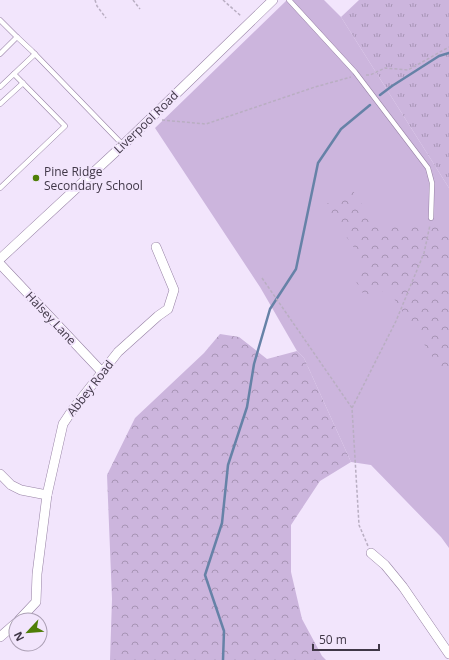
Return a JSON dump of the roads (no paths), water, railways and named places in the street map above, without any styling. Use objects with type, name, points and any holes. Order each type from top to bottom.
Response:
[{"type":"street","name":"Liverpool Road","points":[[0,259],[123,145],[273,0]]},
{"type":"street","name":"Abbey Road","points":[[27,612],[36,602],[37,574],[47,495],[63,424],[118,352],[158,316],[168,309],[174,290],[156,247]]},
{"type":"street","name":"Halsey Lane","points":[[0,264],[102,372]]},
{"type":"street","points":[[0,474],[11,486],[21,490],[47,495]]},
{"type":"street","points":[[371,554],[384,565],[403,587],[449,654]]},
{"type":"street","points":[[0,637],[8,630]]},
{"type":"lane","points":[[289,0],[357,75],[428,168],[432,183],[431,218]]},
{"type":"lane","points":[[0,20],[123,145]]},
{"type":"lane","points":[[0,54],[17,38]]},
{"type":"lane","points":[[0,87],[35,54]]},
{"type":"lane","points":[[0,188],[65,126],[14,74]]},
{"type":"lane","points":[[0,104],[23,83]]},
{"type":"waterway","points":[[380,95],[439,56],[449,53]]},
{"type":"waterway","points":[[223,660],[224,631],[205,575],[222,523],[228,465],[247,407],[254,364],[270,309],[296,269],[318,163],[341,129],[370,105]]},
{"type":"place","name":"Pine Ridge Secondary School","points":[[36,178]]}]
